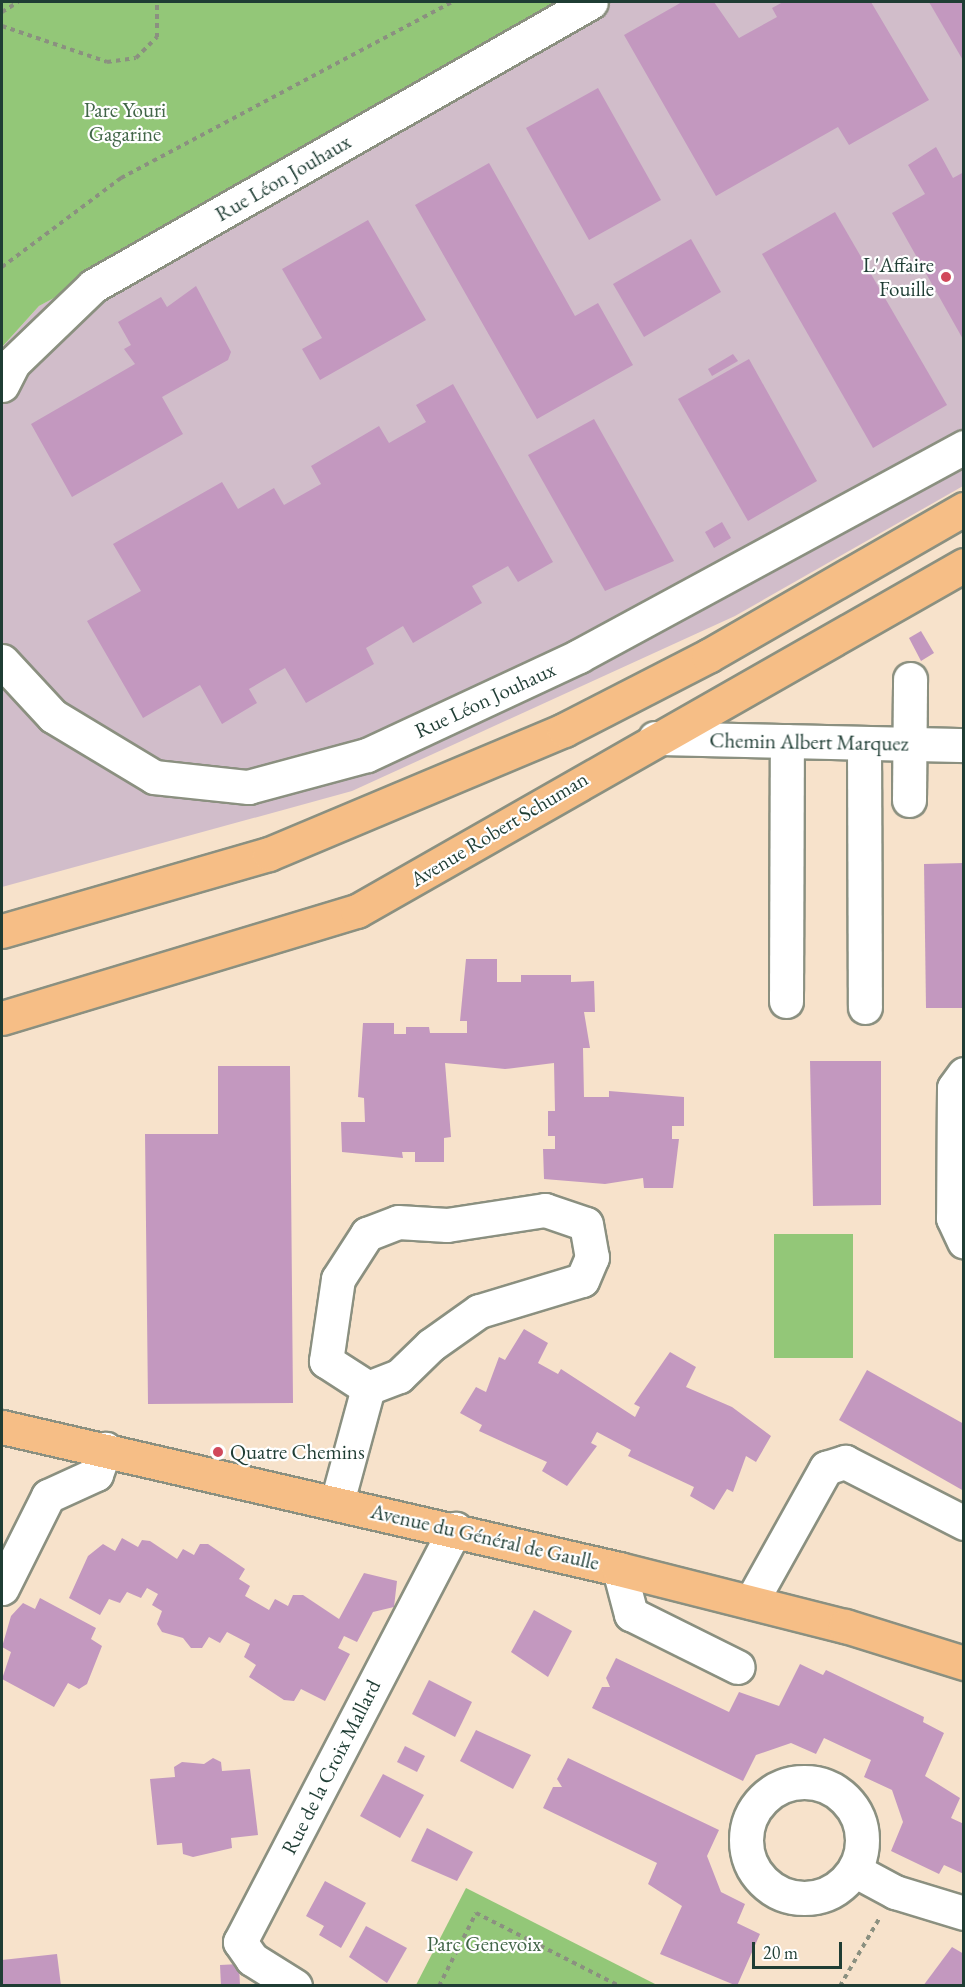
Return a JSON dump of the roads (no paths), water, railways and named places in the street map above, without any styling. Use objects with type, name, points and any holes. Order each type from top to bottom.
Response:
[{"type":"main road","points":[[2,932],[269,854],[564,730],[708,656],[963,509]]},
{"type":"main road","name":"Avenue Robert Schuman","points":[[2,1018],[357,911],[655,738],[963,565]]},
{"type":"main road","points":[[2,948],[66,915]]},
{"type":"main road","name":"Avenue du Général de Gaulle","points":[[2,1427],[338,1502],[619,1569],[751,1602],[963,1663]]},
{"type":"street","name":"Rue Léon Jouhaux","points":[[2,385],[13,363],[93,286],[591,2]]},
{"type":"street","name":"Rue Léon Jouhaux","points":[[2,661],[53,716],[154,777],[249,787],[368,755],[568,661],[963,447]]},
{"type":"street","points":[[909,800],[910,679]]},
{"type":"street","name":"Chemin Albert Marquez","points":[[655,738],[963,745]]},
{"type":"street","points":[[786,1001],[787,741]]},
{"type":"street","points":[[864,743],[865,1007]]},
{"type":"street","points":[[958,1230],[954,1088],[963,1074]]},
{"type":"street","points":[[545,1210],[586,1224],[592,1257],[582,1280],[479,1311],[431,1345],[399,1376],[368,1388],[326,1361],[339,1279],[368,1234],[398,1222],[447,1225],[545,1210]]},
{"type":"street","points":[[338,1502],[368,1388]]},
{"type":"street","points":[[2,1588],[48,1496],[96,1474],[105,1449]]},
{"type":"street","points":[[751,1602],[826,1468],[845,1462],[963,1523]]},
{"type":"street","name":"Rue de la Croix Mallard","points":[[296,1986],[252,1959],[240,1942],[455,1529]]},
{"type":"street","points":[[619,1569],[631,1614],[738,1667]]},
{"type":"street","points":[[854,1870],[895,1892],[963,1913]]},
{"type":"place","name":"L'Affaire Fouille","points":[[946,277]]},
{"type":"place","name":"Quatre Chemins","points":[[218,1452]]},
{"type":"park label","name":"Parc Youri Gagarine","points":[[125,122]]},
{"type":"park label","name":"Parc Genevoix","points":[[484,1944]]}]
